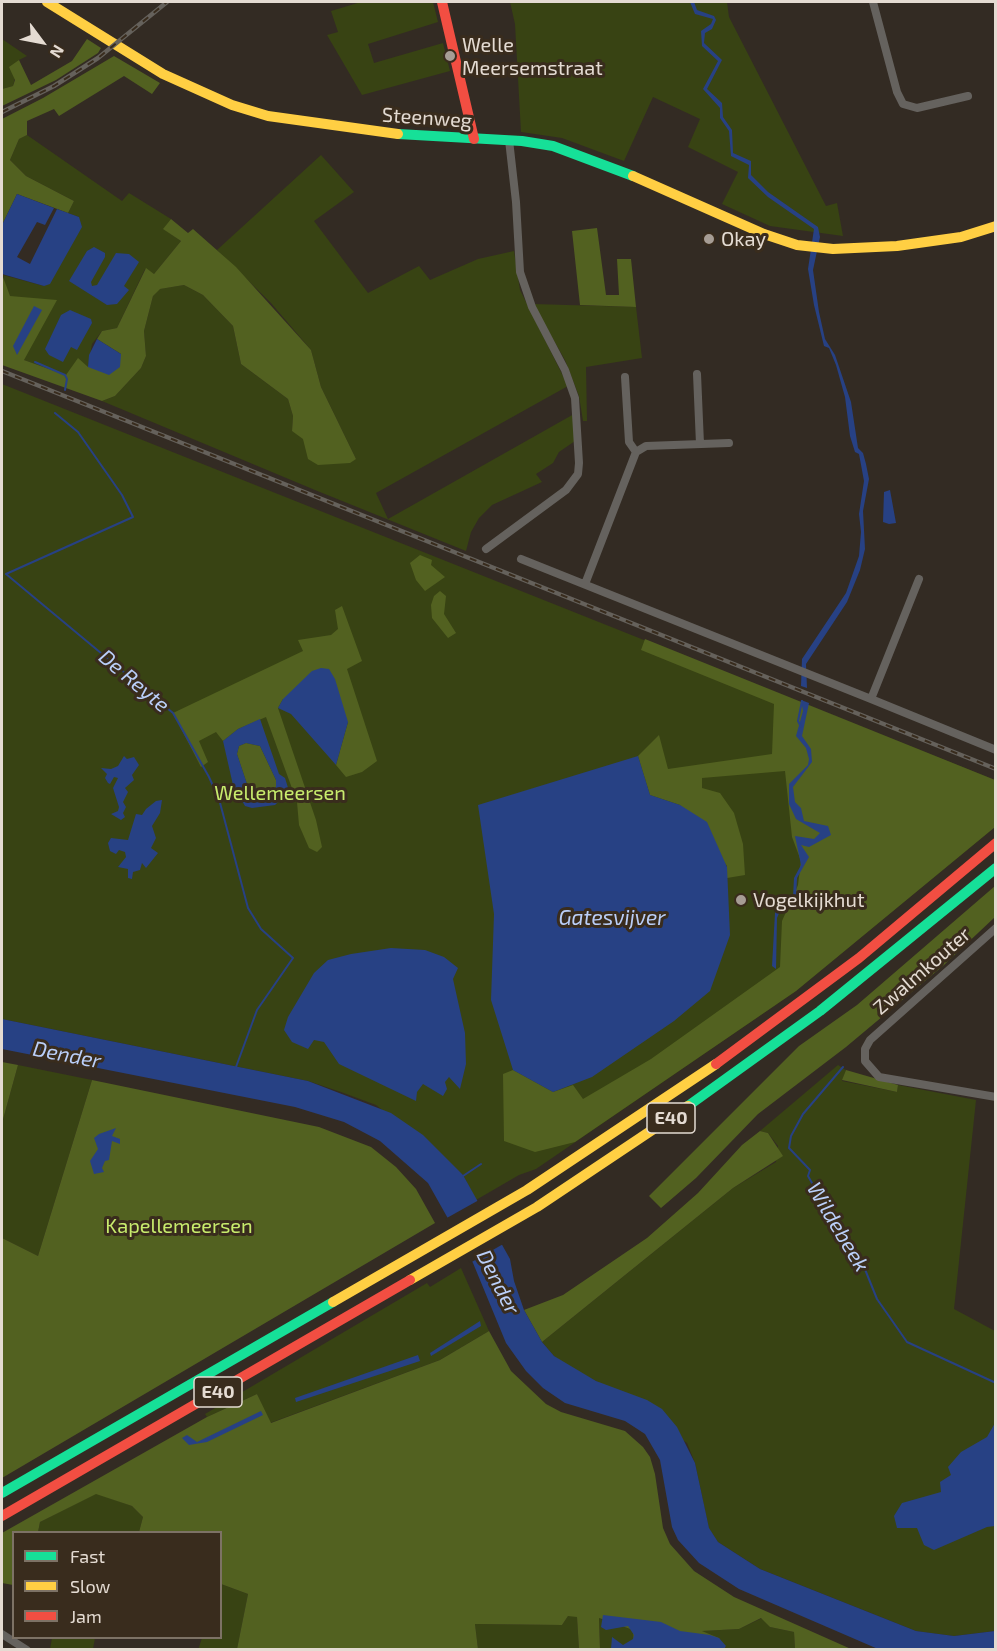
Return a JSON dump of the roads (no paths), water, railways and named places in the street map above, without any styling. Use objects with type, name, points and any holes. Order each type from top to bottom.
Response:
[{"type":"main road","name":"Steenweg","points":[[47,2],[173,80],[240,108],[268,116],[376,133],[538,143],[576,153],[667,189],[764,234],[815,248],[853,249],[919,244],[961,237],[996,226]]},
{"type":"main road","points":[[442,2],[474,139]]},
{"type":"main road","name":"E40","points":[[2,1493],[527,1190],[667,1098],[791,1011],[860,958],[996,843]]},
{"type":"main road","name":"E40","points":[[2,1516],[537,1207],[734,1075],[820,1011],[996,868]]},
{"type":"street","points":[[873,2],[897,92],[903,104],[917,108],[968,96]]},
{"type":"street","points":[[486,549],[566,490],[578,474],[579,463],[575,398],[566,370],[532,307],[519,272],[509,140]]},
{"type":"street","points":[[697,374],[700,444]]},
{"type":"street","points":[[625,377],[629,442],[636,452]]},
{"type":"street","points":[[585,584],[636,452],[646,446],[729,443]]},
{"type":"street","points":[[521,559],[996,750]]},
{"type":"street","points":[[871,699],[919,579]]},
{"type":"street","name":"Zwalmkouter","points":[[996,928],[870,1040],[865,1048],[865,1061],[879,1077],[996,1097]]},
{"type":"street","points":[[2,1634],[27,1650]]},
{"type":"water","points":[[690,2],[694,2],[697,10],[714,16],[716,20],[712,29],[705,33],[704,43],[722,60],[707,89],[722,103],[723,117],[732,130],[733,153],[751,161],[751,175],[768,192],[818,227],[820,237],[813,270],[819,312],[825,339],[835,355],[851,402],[858,448],[863,453],[869,479],[863,511],[865,549],[860,570],[847,602],[806,664],[807,688],[801,686],[802,659],[846,593],[859,556],[861,532],[859,514],[864,481],[859,454],[855,452],[850,436],[845,397],[836,365],[829,348],[824,346],[814,305],[808,269],[814,229],[768,197],[748,178],[749,165],[731,156],[729,131],[720,118],[720,108],[703,89],[718,61],[702,46],[701,31],[711,24],[713,19],[695,14]]},
{"type":"water","points":[[17,194],[54,208],[45,225],[37,222],[17,257],[30,264],[57,209],[79,217],[82,227],[50,284],[44,286],[2,274],[2,225]]},
{"type":"water","points":[[94,247],[105,253],[105,257],[91,282],[92,286],[97,285],[116,253],[129,254],[139,262],[124,286],[129,290],[117,304],[107,305],[69,281],[87,251]]},
{"type":"water","points":[[34,306],[42,310],[17,355],[13,346]]},
{"type":"water","points":[[70,310],[91,319],[92,323],[77,350],[71,347],[63,362],[49,355],[45,349],[61,315]]},
{"type":"water","points":[[97,339],[121,354],[120,367],[109,375],[88,367],[89,355]]},
{"type":"water","points":[[890,490],[896,523],[889,524],[883,522],[884,492]]},
{"type":"water","points":[[321,668],[329,669],[335,679],[348,722],[336,765],[291,714],[278,708],[283,699],[312,671]]},
{"type":"water","points":[[801,700],[809,703],[802,736],[811,749],[812,762],[793,787],[795,802],[801,808],[804,821],[828,826],[831,835],[809,847],[801,845],[809,857],[797,878],[796,898],[780,911],[777,918],[776,969],[772,966],[775,913],[779,906],[793,897],[794,878],[801,865],[795,836],[814,839],[820,833],[796,819],[789,804],[789,784],[808,765],[809,759],[806,748],[796,736],[803,711]]},
{"type":"water","points":[[260,719],[279,774],[285,778],[289,791],[275,805],[252,808],[245,806],[233,785],[223,741],[238,729]],"holes":[[[246,743],[260,746],[276,780],[276,787],[271,791],[248,787],[237,754],[239,746]]]},
{"type":"water","points":[[124,756],[127,759],[134,757],[139,765],[132,775],[134,780],[125,788],[128,792],[123,802],[126,807],[123,813],[125,817],[121,820],[111,814],[118,811],[119,807],[113,788],[118,778],[114,777],[110,784],[108,783],[105,778],[107,774],[101,768],[111,769],[118,766]]},
{"type":"water","name":"Gatesvijver","points":[[638,756],[650,795],[680,805],[707,822],[727,867],[730,935],[710,991],[674,1021],[592,1077],[553,1092],[513,1070],[491,1000],[494,914],[478,805]]},
{"type":"water","points":[[162,800],[160,813],[152,826],[156,838],[151,848],[158,853],[146,868],[142,863],[140,870],[133,872],[132,879],[128,878],[128,869],[118,867],[126,857],[125,852],[119,850],[116,854],[110,851],[108,843],[111,838],[128,840],[136,814],[142,815],[156,801]]},
{"type":"water","points":[[391,948],[425,950],[444,957],[458,968],[453,979],[465,1033],[466,1064],[460,1089],[449,1077],[445,1082],[447,1089],[443,1096],[423,1084],[417,1092],[416,1101],[339,1064],[324,1042],[314,1040],[308,1049],[292,1042],[284,1030],[288,1017],[314,973],[328,960]]},
{"type":"water","name":"Dender","points":[[2,1019],[308,1081],[391,1113],[423,1135],[463,1175],[510,1259],[514,1281],[524,1310],[542,1342],[554,1356],[596,1381],[647,1400],[662,1409],[677,1427],[695,1463],[709,1528],[718,1542],[760,1569],[916,1631],[954,1636],[995,1631],[995,1649],[878,1649],[739,1589],[699,1563],[678,1540],[672,1527],[660,1460],[645,1434],[625,1421],[565,1403],[543,1388],[526,1371],[506,1343],[473,1263],[428,1183],[380,1141],[344,1122],[295,1107],[2,1049]]},
{"type":"water","points":[[116,1128],[112,1136],[120,1139],[120,1144],[112,1141],[109,1160],[105,1161],[102,1168],[104,1172],[94,1174],[90,1161],[98,1149],[94,1138]]},
{"type":"water","points":[[480,1321],[481,1326],[431,1356],[430,1353]]},
{"type":"water","points":[[418,1355],[420,1361],[296,1402],[295,1398]]},
{"type":"water","points":[[261,1411],[263,1415],[207,1442],[189,1445],[182,1438],[187,1435],[197,1442]]},
{"type":"water","points":[[995,1423],[995,1526],[987,1527],[934,1550],[924,1545],[917,1528],[897,1528],[894,1516],[902,1503],[941,1492],[940,1482],[951,1475],[948,1467],[961,1452],[987,1437]]},
{"type":"water","points":[[603,1615],[661,1622],[680,1631],[719,1638],[726,1646],[723,1650],[611,1649],[612,1637],[623,1645],[633,1639],[634,1635],[628,1626],[606,1630],[601,1627]]},
{"type":"waterway","name":"De Reyte","points":[[35,362],[65,375],[67,379],[65,390]]},
{"type":"waterway","name":"De Reyte","points":[[55,413],[78,432],[122,495],[133,517],[6,574],[173,713],[209,777],[219,799],[248,908],[261,929],[293,958],[257,1010],[236,1067]]},
{"type":"waterway","name":"Wildebeek","points":[[801,727],[798,721],[802,701]]},
{"type":"waterway","name":"Wildebeek","points":[[843,1067],[803,1114],[791,1136],[789,1148],[810,1170],[808,1176],[849,1248],[860,1257],[877,1299],[907,1342],[996,1383]]},
{"type":"waterway","points":[[463,1176],[481,1164]]},
{"type":"railway","points":[[2,112],[54,86],[98,58],[167,2]]},
{"type":"railway","points":[[2,371],[996,769]]},
{"type":"place","name":"Welle Meersemstraat","points":[[450,56]]},
{"type":"place","name":"Okay","points":[[709,239]]},
{"type":"place","name":"Vogelkijkhut","points":[[741,900]]},
{"type":"park label","name":"Wellemeersen","points":[[280,793]]},
{"type":"park label","name":"Kapellemeersen","points":[[179,1226]]}]
